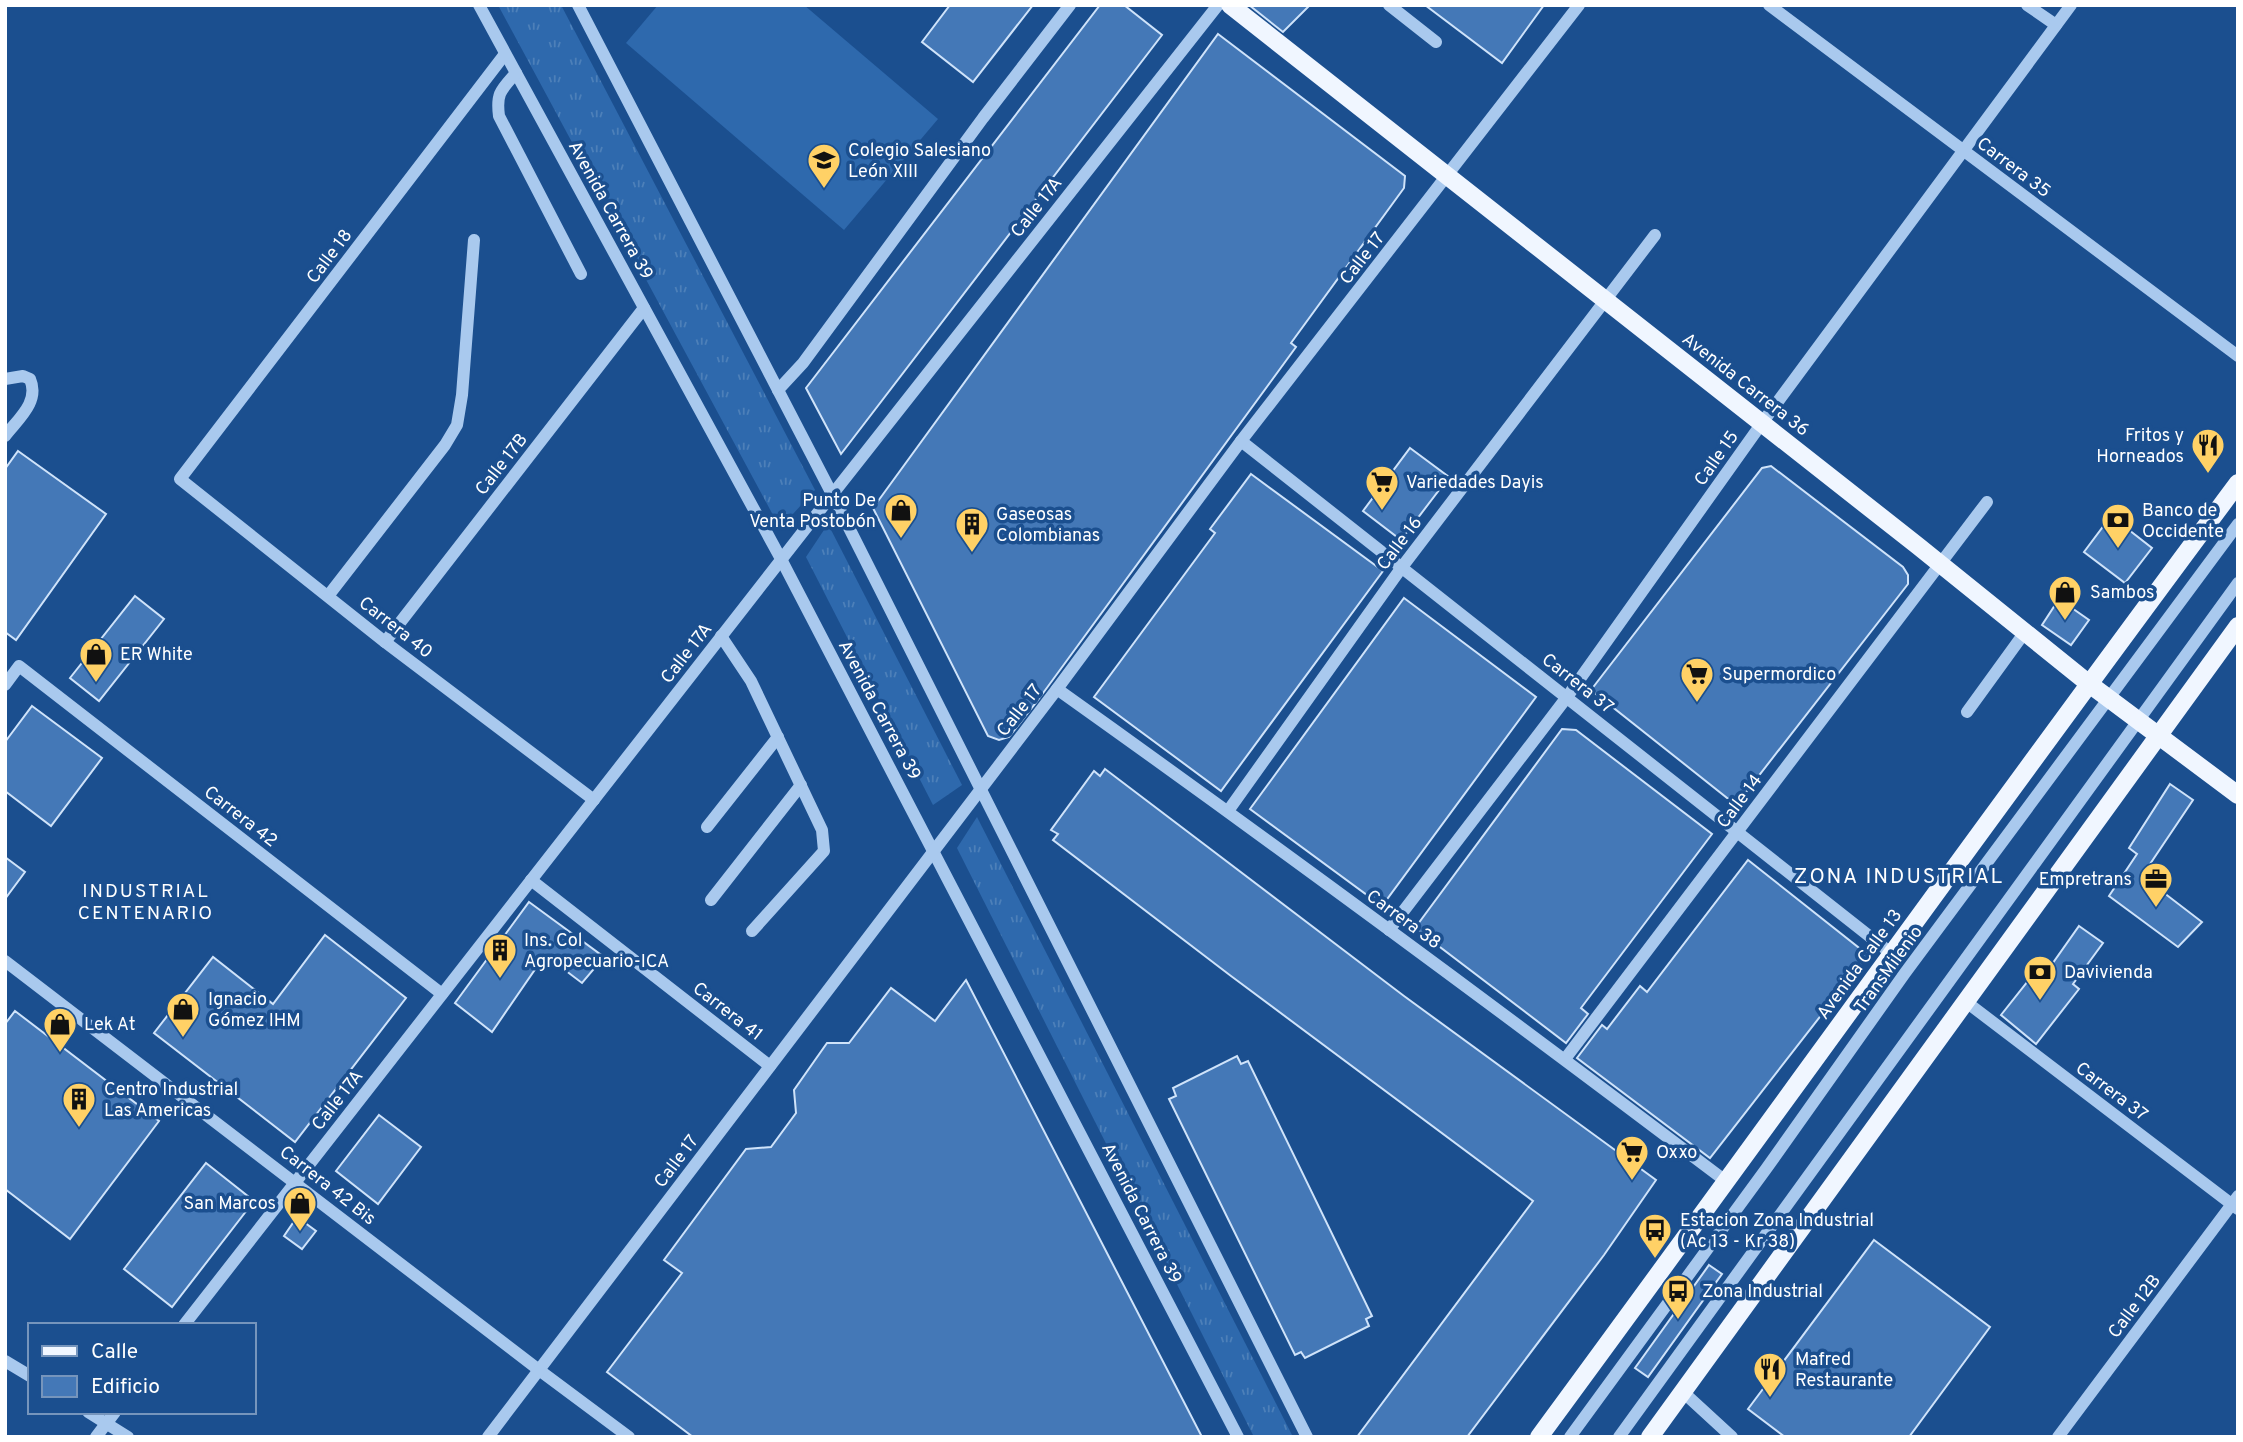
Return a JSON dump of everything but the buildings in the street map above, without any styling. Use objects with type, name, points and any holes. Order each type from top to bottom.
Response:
[{"type":"main road","name":"Avenida Carrera 36","points":[[1230,5],[1940,563],[2088,683],[2238,795]]},
{"type":"main road","name":"Avenida Calle 13","points":[[1539,1437],[2088,683],[2238,482]]},
{"type":"main road","points":[[1655,1434],[2238,626]]},
{"type":"street","name":"Avenida Carrera 39","points":[[479,5],[781,559],[1238,1437]]},
{"type":"street","points":[[578,5],[982,788],[1307,1437]]},
{"type":"street","points":[[778,390],[803,363],[1070,5]]},
{"type":"street","name":"Calle 17A","points":[[186,1323],[781,559],[1218,5]]},
{"type":"street","points":[[1388,5],[1436,42]]},
{"type":"street","name":"Calle 17","points":[[488,1437],[1057,689],[1241,441],[1579,5]]},
{"type":"street","name":"Carrera 35","points":[[1769,5],[2238,356]]},
{"type":"street","points":[[2027,5],[2056,25]]},
{"type":"street","name":"Calle 15","points":[[1390,930],[1567,697],[1762,423],[1965,152],[2071,5]]},
{"type":"street","name":"Calle 18","points":[[180,479],[505,54]]},
{"type":"street","points":[[516,73],[500,91],[497,99],[499,116],[581,274]]},
{"type":"street","name":"Calle 16","points":[[1228,811],[1402,567],[1655,234]]},
{"type":"street","points":[[328,596],[445,445],[457,425],[462,395],[474,240]]},
{"type":"street","name":"Calle 17B","points":[[385,642],[644,308]]},
{"type":"street","points":[[5,379],[23,376],[30,379],[34,389],[30,404],[5,436]]},
{"type":"street","name":"Carrera 37","points":[[1241,441],[1892,954]]},
{"type":"street","name":"Carrera 40","points":[[180,479],[385,642],[594,800]]},
{"type":"street","name":"Calle 14","points":[[1565,1059],[1987,502]]},
{"type":"street","name":"TransMilenio","points":[[1570,1437],[1905,973],[2238,524]]},
{"type":"street","points":[[1619,1437],[2238,583]]},
{"type":"street","points":[[1967,712],[2025,632]]},
{"type":"street","points":[[721,636],[751,681],[822,830],[824,851],[752,931]]},
{"type":"street","name":"Carrera 42","points":[[5,685],[19,666],[442,994]]},
{"type":"street","name":"Carrera 38","points":[[1057,689],[1390,930],[1727,1182]]},
{"type":"street","points":[[707,827],[778,737]]},
{"type":"street","points":[[711,900],[801,785]]},
{"type":"street","name":"Carrera 41","points":[[531,880],[770,1066]]},
{"type":"street","name":"Carrera 42 Bis","points":[[5,961],[629,1437]]},
{"type":"street","name":"Carrera 37","points":[[1965,1001],[2236,1203]]},
{"type":"street","name":"Calle 12B","points":[[2058,1437],[2236,1203]]},
{"type":"street","points":[[5,1361],[28,1375]]},
{"type":"street","points":[[1683,1392],[1732,1437]]},
{"type":"street","points":[[91,1414],[128,1437]]},
{"type":"street","points":[[96,1437],[113,1414]]},
{"type":"green space","points":[[498,5],[561,5],[815,490],[780,528]]},
{"type":"green space","points":[[658,5],[804,5],[938,119],[844,230],[626,43]]},
{"type":"green space","points":[[828,524],[962,785],[933,805],[806,557]]},
{"type":"green space","points":[[977,817],[1293,1437],[1254,1437],[957,848]]},
{"type":"place","name":"Colegio Salesiano León XIII","points":[[824,190]]},
{"type":"place","name":"Fritos y Horneados","points":[[2208,475]]},
{"type":"place","name":"Variedades Dayis","points":[[1382,512]]},
{"type":"place","name":"Punto De Venta Postobón","points":[[901,540]]},
{"type":"place","name":"Banco de Occidente","points":[[2118,550]]},
{"type":"place","name":"Gaseosas Colombianas","points":[[972,554]]},
{"type":"place","name":"Sambos","points":[[2065,622]]},
{"type":"place","name":"ER White","points":[[96,684]]},
{"type":"place","name":"Supermordico","points":[[1697,704]]},
{"type":"place","name":"Empretrans","points":[[2156,909]]},
{"type":"place","name":"Ins. Col Agropecuario-ICA","points":[[500,980]]},
{"type":"place","name":"Davivienda","points":[[2040,1002]]},
{"type":"place","name":"Ignacio Gómez IHM","points":[[183,1039]]},
{"type":"place","name":"Lek At","points":[[60,1054]]},
{"type":"place","name":"Centro Industrial Las Americas","points":[[79,1129]]},
{"type":"place","name":"Oxxo","points":[[1632,1182]]},
{"type":"place","name":"San Marcos","points":[[300,1233]]},
{"type":"place","name":"Estacion Zona Industrial (Ac 13 - Kr 38)","points":[[1655,1260]]},
{"type":"place","name":"Zona Industrial","points":[[1678,1321]]},
{"type":"place","name":"Mafred Restaurante","points":[[1770,1399]]},
{"type":"district","name":"ZONA INDUSTRIAL","points":[[1899,876]]},
{"type":"district","name":"INDUSTRIAL CENTENARIO","points":[[146,901]]}]
